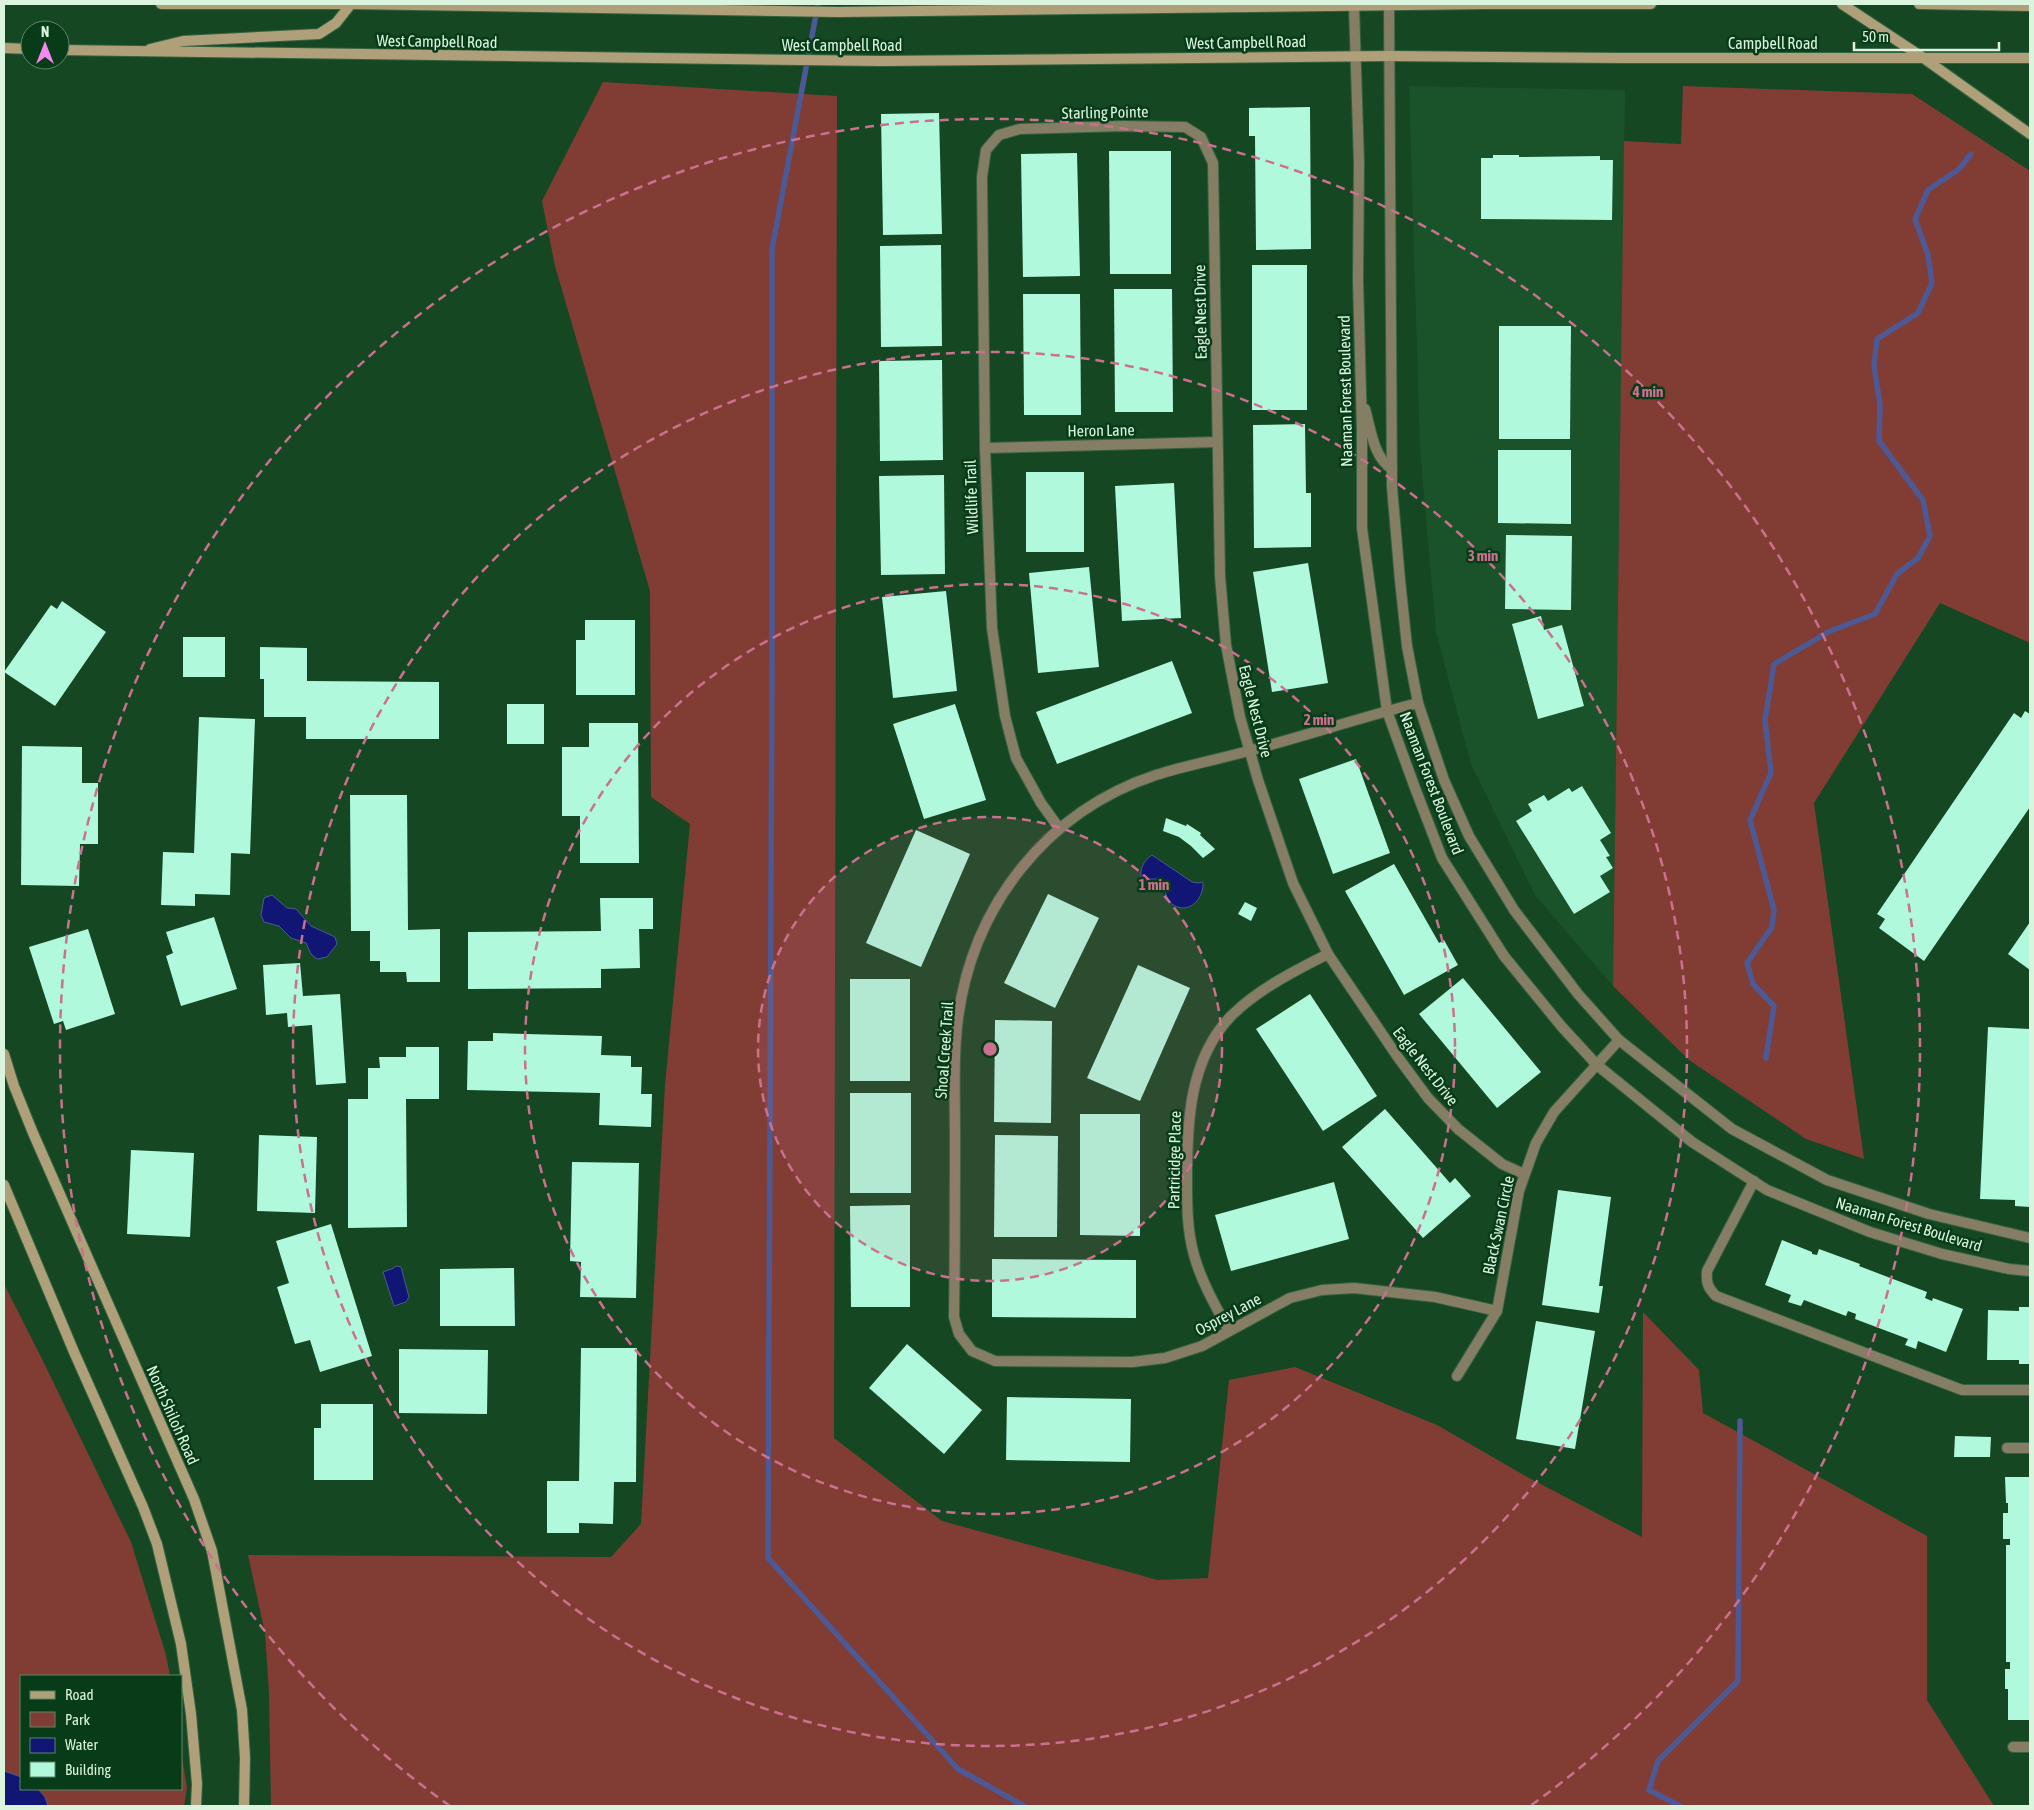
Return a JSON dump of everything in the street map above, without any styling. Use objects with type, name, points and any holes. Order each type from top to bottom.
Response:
[{"type":"main road","name":"West Campbell Road","points":[[161,4],[351,4],[882,12],[1389,5],[1651,4]]},
{"type":"main road","points":[[132,52],[183,42],[319,34],[336,24],[351,4]]},
{"type":"main road","points":[[1842,4],[1922,57],[2030,134]]},
{"type":"main road","points":[[1919,4],[2030,6]]},
{"type":"main road","points":[[4,48],[20,49]]},
{"type":"main road","name":"West Campbell Road","points":[[70,50],[880,61],[1355,56],[1623,58]]},
{"type":"main road","points":[[1922,57],[2030,58]]},
{"type":"main road","name":"Campbell Road","points":[[1623,58],[1922,57]]},
{"type":"main road","name":"North Shiloh Road","points":[[4,1054],[14,1086],[39,1147],[194,1499],[212,1551],[242,1710],[245,1758],[244,1806]]},
{"type":"main road","points":[[4,1185],[74,1352],[143,1507],[157,1544],[181,1644],[191,1714],[197,1784],[196,1806]]},
{"type":"street","name":"Naaman Forest Boulevard","points":[[1389,5],[1392,469],[1406,637],[1418,703],[1444,780],[1469,836],[1514,910],[1578,994],[1619,1040],[1732,1130],[1827,1180],[1929,1214],[2030,1238]]},
{"type":"street","name":"Naaman Forest Boulevard","points":[[1354,6],[1359,163],[1358,280],[1362,528],[1387,711],[1414,788],[1442,858],[1504,956],[1562,1027],[1597,1065],[1692,1142],[1767,1190],[1870,1232],[1942,1254],[2009,1269],[2030,1271]]},
{"type":"street","name":"Starling Pointe","points":[[986,150],[999,135],[1020,130],[1123,126],[1185,127],[1201,137],[1213,163]]},
{"type":"street","name":"Wildlife Trail","points":[[986,150],[982,177],[985,448],[992,628],[1005,716],[1016,758],[1041,803],[1059,828]]},
{"type":"street","name":"Eagle Nest Drive","points":[[1213,163],[1220,576],[1226,645],[1240,717],[1250,751],[1293,883],[1328,954],[1397,1056],[1428,1098],[1458,1129],[1502,1164],[1524,1174]]},
{"type":"street","points":[[1361,393],[1375,445],[1383,463],[1392,469]]},
{"type":"street","name":"Heron Lane","points":[[985,448],[1217,442]]},
{"type":"street","name":"Shoal Creek Trail","points":[[972,1352],[959,1334],[954,1317],[955,1092],[958,1018],[970,963],[981,932],[995,905],[1038,849],[1059,828],[1093,803],[1155,776],[1418,703]]},
{"type":"street","name":"Partricidge Place","points":[[1229,1330],[1206,1285],[1194,1256],[1188,1229],[1187,1146],[1189,1110],[1196,1081],[1207,1053],[1231,1016],[1254,996],[1328,954]]},
{"type":"street","name":"Black Swan Circle","points":[[1457,1376],[1497,1311],[1513,1216],[1524,1174],[1536,1143],[1554,1112],[1619,1040]]},
{"type":"street","points":[[1754,1181],[1707,1271],[1706,1281],[1709,1290],[1716,1296],[1962,1390],[2030,1390]]},
{"type":"street","name":"Osprey Lane","points":[[972,1352],[995,1361],[1132,1362],[1165,1358],[1202,1346],[1290,1298],[1322,1290],[1354,1288],[1435,1297],[1497,1311]]},
{"type":"street","points":[[2007,1448],[2030,1448]]},
{"type":"street","points":[[2013,1747],[2030,1747]]},
{"type":"shaded area","points":[[1409,86],[1625,90],[1613,986],[1535,895],[1471,764],[1436,632],[1420,449]]},
{"type":"green space","points":[[603,82],[837,96],[834,1438],[942,1521],[1158,1580],[1208,1578],[1229,1380],[1295,1367],[1437,1425],[1529,1478],[1642,1537],[1643,1312],[1699,1370],[1703,1413],[1927,1536],[1927,1700],[1994,1806],[271,1806],[269,1693],[265,1633],[248,1555],[611,1557],[641,1524],[665,1085],[690,824],[651,797],[650,591],[555,266],[542,201]]},
{"type":"green space","points":[[1683,86],[1912,94],[2030,171],[2030,643],[1940,603],[1814,803],[1864,1159],[1806,1139],[1689,1060],[1613,986],[1624,141],[1681,144]]},
{"type":"green space","points":[[4,1284],[131,1542],[166,1655],[170,1675],[20,1675],[20,1790],[182,1790],[182,1756],[187,1788],[184,1806],[4,1806]]},
{"type":"water","points":[[1152,855],[1192,882],[1203,882],[1199,898],[1192,906],[1181,908],[1171,904],[1159,879],[1148,879],[1143,884],[1141,871],[1146,861]]},
{"type":"water","points":[[272,895],[287,908],[296,909],[311,926],[335,937],[337,944],[327,957],[317,959],[311,954],[306,943],[291,938],[279,926],[264,922],[261,915],[264,898]]},
{"type":"water","points":[[396,1266],[401,1267],[409,1297],[406,1302],[394,1306],[383,1272]]},
{"type":"water","points":[[4,1771],[20,1777],[20,1790],[39,1790],[45,1797],[48,1806],[4,1806]]},
{"type":"building","points":[[1310,107],[1311,249],[1256,250],[1255,136],[1249,136],[1249,108]]},
{"type":"building","points":[[939,113],[942,234],[883,235],[881,114]]},
{"type":"building","points":[[1109,151],[1171,151],[1171,274],[1110,274]]},
{"type":"building","points":[[1077,153],[1080,276],[1023,277],[1021,154]]},
{"type":"building","points":[[1493,155],[1519,155],[1519,157],[1600,156],[1600,160],[1613,160],[1612,220],[1481,219],[1481,158],[1493,158]]},
{"type":"building","points":[[941,245],[942,346],[881,347],[880,246]]},
{"type":"building","points":[[1252,265],[1307,265],[1307,410],[1252,410]]},
{"type":"building","points":[[1114,289],[1172,289],[1173,412],[1115,412]]},
{"type":"building","points":[[1023,294],[1080,294],[1081,415],[1024,415]]},
{"type":"building","points":[[1499,326],[1571,326],[1570,439],[1499,439]]},
{"type":"building","points":[[942,360],[943,460],[880,461],[879,361]]},
{"type":"building","points":[[1305,424],[1306,493],[1311,493],[1311,547],[1254,548],[1253,425]]},
{"type":"building","points":[[1498,450],[1571,450],[1571,524],[1498,523]]},
{"type":"building","points":[[1026,472],[1084,472],[1084,552],[1026,552]]},
{"type":"building","points":[[944,475],[945,574],[881,575],[879,476]]},
{"type":"building","points":[[1174,483],[1181,618],[1122,621],[1115,486]]},
{"type":"building","points":[[1506,535],[1572,536],[1571,610],[1505,609]]},
{"type":"building","points":[[1308,563],[1328,683],[1272,692],[1253,572]]},
{"type":"building","points":[[1089,567],[1099,667],[1038,673],[1029,573]]},
{"type":"building","points":[[946,591],[957,691],[893,698],[882,597]]},
{"type":"building","points":[[62,601],[106,632],[55,706],[4,672],[51,605],[57,609]]},
{"type":"building","points":[[1541,616],[1544,630],[1562,625],[1584,706],[1538,719],[1512,624]]},
{"type":"building","points":[[585,620],[635,620],[635,695],[576,695],[576,640],[585,640]]},
{"type":"building","points":[[183,637],[225,637],[225,677],[183,677]]},
{"type":"building","points":[[260,647],[307,648],[307,681],[439,682],[439,739],[306,739],[306,717],[264,717],[264,679],[260,679]]},
{"type":"building","points":[[1172,661],[1192,713],[1057,764],[1036,712]]},
{"type":"building","points":[[507,704],[544,704],[544,744],[507,744]]},
{"type":"building","points":[[955,704],[986,800],[924,819],[893,724]]},
{"type":"building","points":[[2025,711],[2030,714],[2030,807],[1924,961],[1879,928],[1885,919],[1877,914],[2014,713],[2021,718]]},
{"type":"building","points":[[199,717],[255,719],[250,854],[231,853],[230,895],[195,894],[195,906],[161,905],[163,852],[194,853]]},
{"type":"building","points":[[589,723],[638,723],[639,863],[580,863],[580,816],[562,816],[562,747],[589,747]]},
{"type":"building","points":[[22,746],[82,747],[82,783],[98,783],[98,844],[80,844],[79,886],[21,885]]},
{"type":"building","points":[[1356,759],[1390,853],[1333,874],[1299,779]]},
{"type":"building","points":[[1582,786],[1611,833],[1600,840],[1610,856],[1606,857],[1613,868],[1600,876],[1610,892],[1574,914],[1516,821],[1532,811],[1528,804],[1544,795],[1548,801],[1569,788],[1572,792]]},
{"type":"building","points":[[350,795],[407,795],[408,930],[440,929],[440,982],[407,982],[406,972],[380,972],[380,961],[370,961],[370,931],[351,931]]},
{"type":"building","points":[[1166,818],[1186,826],[1187,824],[1201,833],[1200,835],[1215,849],[1203,858],[1179,837],[1163,831]]},
{"type":"building","points":[[916,830],[970,854],[921,967],[866,943]]},
{"type":"building","points":[[1394,864],[1439,943],[1444,940],[1458,965],[1404,995],[1345,891]]},
{"type":"building","points":[[1048,894],[1099,918],[1055,1008],[1004,983]]},
{"type":"building","points":[[600,898],[653,898],[653,929],[639,929],[640,968],[601,969],[601,988],[468,989],[468,932],[601,931]]},
{"type":"building","points":[[1245,902],[1257,908],[1251,921],[1238,914]]},
{"type":"building","points":[[214,917],[237,989],[181,1006],[166,956],[173,953],[166,932]]},
{"type":"building","points":[[2030,922],[2030,970],[2008,954]]},
{"type":"building","points":[[88,929],[115,1014],[66,1030],[63,1021],[54,1024],[29,947]]},
{"type":"building","points":[[300,963],[303,996],[340,994],[346,1083],[316,1085],[312,1025],[288,1027],[287,1013],[266,1015],[263,965]]},
{"type":"building","points":[[1138,965],[1190,988],[1140,1101],[1087,1078]]},
{"type":"building","points":[[1463,978],[1541,1072],[1497,1108],[1419,1014]]},
{"type":"building","points":[[850,979],[910,979],[910,1081],[850,1081]]},
{"type":"building","points":[[1310,994],[1377,1096],[1323,1131],[1256,1029]]},
{"type":"building","points":[[995,1020],[1052,1021],[1051,1123],[994,1122]]},
{"type":"building","points":[[1988,1027],[2030,1029],[2030,1207],[2015,1206],[2015,1200],[1980,1199]]},
{"type":"building","points":[[493,1033],[602,1036],[601,1055],[631,1056],[631,1067],[642,1067],[641,1094],[652,1094],[651,1127],[599,1125],[600,1093],[467,1090],[468,1041],[493,1041]]},
{"type":"building","points":[[406,1047],[439,1047],[439,1099],[406,1099],[407,1227],[348,1228],[348,1099],[368,1099],[368,1068],[380,1068],[379,1057],[406,1057]]},
{"type":"building","points":[[850,1093],[911,1093],[911,1193],[850,1193]]},
{"type":"building","points":[[1385,1109],[1450,1183],[1455,1178],[1471,1196],[1423,1238],[1342,1147]]},
{"type":"building","points":[[1080,1114],[1140,1114],[1140,1236],[1080,1235]]},
{"type":"building","points":[[259,1135],[317,1137],[315,1213],[257,1211]]},
{"type":"building","points":[[995,1135],[1058,1136],[1057,1237],[994,1237]]},
{"type":"building","points":[[131,1150],[194,1153],[190,1237],[127,1234]]},
{"type":"building","points":[[572,1162],[639,1163],[636,1298],[580,1297],[581,1262],[570,1261]]},
{"type":"building","points":[[1334,1182],[1349,1239],[1231,1271],[1215,1215]]},
{"type":"building","points":[[1558,1190],[1611,1197],[1599,1286],[1603,1286],[1599,1313],[1542,1305]]},
{"type":"building","points":[[910,1205],[910,1307],[851,1307],[850,1206]]},
{"type":"building","points":[[331,1224],[372,1356],[320,1372],[310,1340],[295,1344],[277,1287],[289,1283],[276,1241]]},
{"type":"building","points":[[1782,1240],[1812,1252],[1812,1254],[1817,1255],[1819,1249],[1860,1264],[1859,1266],[1927,1292],[1925,1298],[1932,1301],[1933,1298],[1963,1309],[1946,1352],[1918,1341],[1916,1349],[1905,1345],[1908,1339],[1855,1319],[1856,1314],[1848,1311],[1846,1316],[1804,1300],[1801,1306],[1788,1302],[1791,1295],[1765,1285]]},
{"type":"building","points":[[992,1259],[1136,1260],[1136,1318],[992,1317]]},
{"type":"building","points":[[514,1268],[515,1326],[440,1326],[440,1269]]},
{"type":"building","points":[[2019,1307],[2030,1307],[2030,1364],[2019,1364],[2019,1360],[1987,1360],[1988,1310],[2019,1311]]},
{"type":"building","points":[[1536,1321],[1595,1331],[1575,1449],[1516,1439]]},
{"type":"building","points":[[907,1344],[982,1410],[944,1454],[869,1388]]},
{"type":"building","points":[[581,1348],[637,1348],[636,1482],[614,1482],[613,1524],[579,1523],[579,1533],[547,1533],[547,1481],[579,1481]]},
{"type":"building","points":[[399,1349],[488,1350],[487,1414],[399,1413]]},
{"type":"building","points":[[1007,1397],[1131,1399],[1130,1462],[1006,1460]]},
{"type":"building","points":[[321,1404],[373,1404],[373,1480],[314,1480],[314,1428],[321,1428]]},
{"type":"building","points":[[1955,1436],[1991,1437],[1990,1457],[1954,1457]]},
{"type":"building","points":[[2005,1477],[2030,1477],[2030,1720],[2008,1720],[2008,1689],[2005,1689],[2005,1669],[2010,1669],[2010,1662],[2006,1662],[2006,1545],[2010,1545],[2010,1539],[2003,1539],[2003,1513],[2008,1513]]},
{"type":"waterway","points":[[818,4],[772,249],[768,1558],[958,1769],[1024,1806]]},
{"type":"waterway","points":[[1766,1058],[1774,1006],[1753,984],[1747,963],[1772,927],[1774,910],[1750,820],[1771,773],[1765,720],[1774,664],[1830,631],[1875,614],[1897,574],[1918,558],[1930,536],[1923,500],[1879,441],[1880,405],[1874,366],[1877,339],[1918,313],[1932,283],[1928,255],[1915,219],[1928,190],[1959,169],[1971,154]]},
{"type":"waterway","points":[[1680,1806],[1649,1790],[1658,1761],[1738,1681],[1740,1421]]}]
